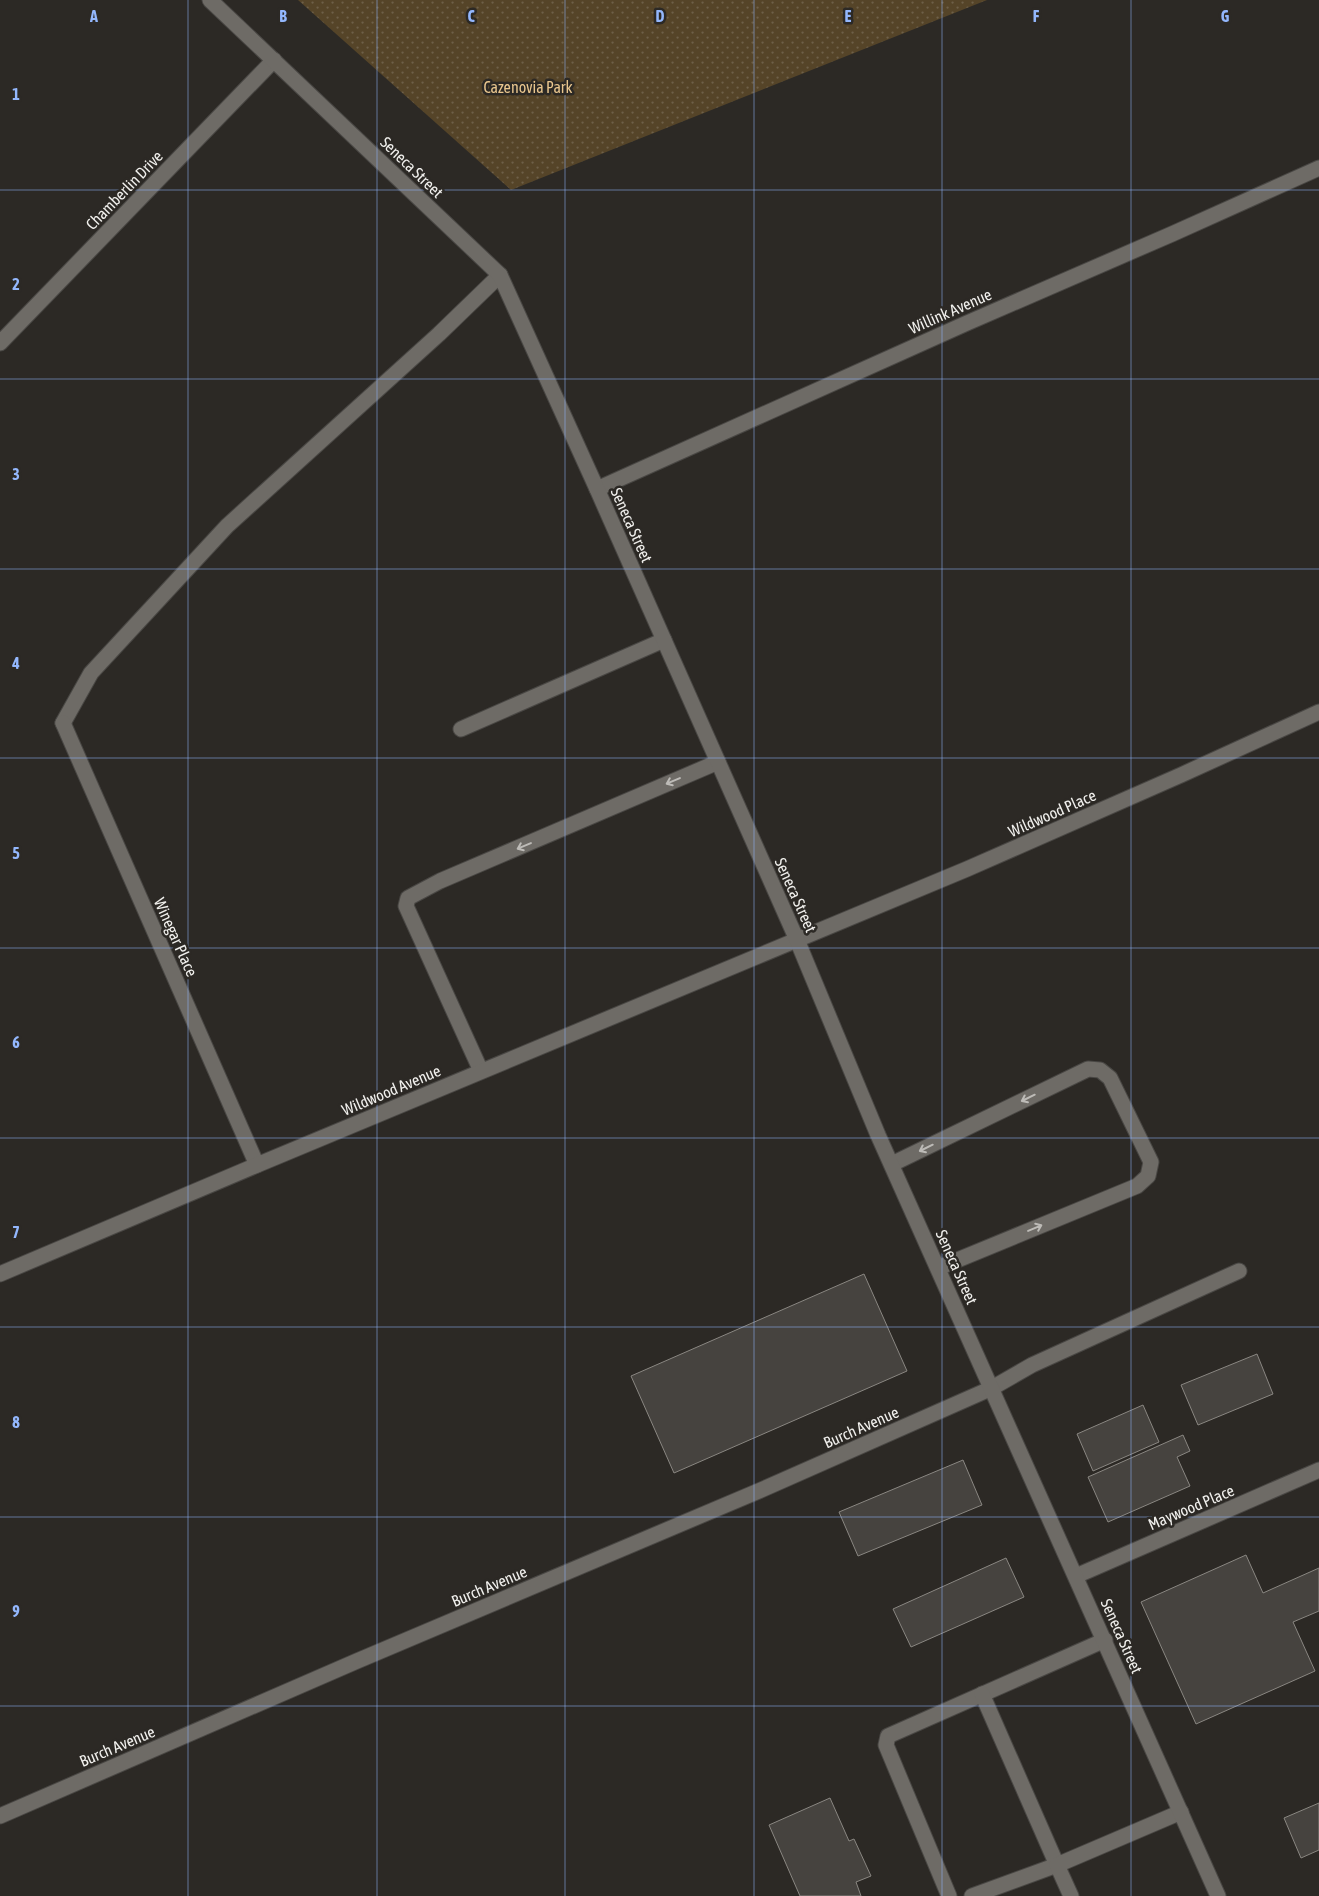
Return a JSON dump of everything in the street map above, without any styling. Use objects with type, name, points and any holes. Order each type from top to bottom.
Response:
[{"type":"street","name":"Seneca Street","points":[[210,0],[500,275],[797,940],[892,1164],[1218,1896]]},
{"type":"street","name":"Chamberlin Drive","points":[[0,343],[274,60]]},
{"type":"street","name":"Willink Avenue","points":[[597,489],[1319,168]]},
{"type":"street","name":"Winegar Place","points":[[257,1165],[63,723],[90,673],[228,526],[439,334],[500,275]]},
{"type":"street","points":[[461,729],[664,640]]},
{"type":"street","name":"Wildwood Place","points":[[797,940],[976,866],[1319,712]]},
{"type":"street","points":[[481,1071],[406,906],[408,898],[440,881],[718,762]]},
{"type":"street","name":"Wildwood Avenue","points":[[0,1274],[797,940]]},
{"type":"street","points":[[892,1164],[1088,1069],[1100,1070],[1110,1078],[1150,1162],[1148,1176],[1137,1186],[938,1268]]},
{"type":"street","name":"Burch Avenue","points":[[0,1816],[356,1661],[761,1490],[992,1388],[1032,1365],[1239,1271]]},
{"type":"street","name":"Maywood Place","points":[[1076,1576],[1319,1470]]},
{"type":"street","points":[[949,1896],[886,1745],[888,1736],[1105,1640]]},
{"type":"street","points":[[982,1694],[1071,1896]]},
{"type":"street","points":[[972,1896],[1057,1865],[1181,1812]]},
{"type":"green space","name":"Cazenovia Park","points":[[298,0],[987,0],[511,190]]},
{"type":"building","points":[[864,1274],[907,1371],[674,1473],[631,1376]]},
{"type":"building","points":[[1257,1354],[1273,1394],[1198,1425],[1181,1385]]},
{"type":"building","points":[[1143,1405],[1159,1442],[1093,1471],[1077,1434]]},
{"type":"building","points":[[1183,1435],[1190,1451],[1177,1457],[1190,1486],[1108,1522],[1088,1477]]},
{"type":"building","points":[[963,1460],[982,1505],[858,1556],[839,1512]]},
{"type":"building","points":[[1246,1555],[1263,1593],[1319,1568],[1319,1611],[1293,1622],[1315,1671],[1196,1724],[1141,1602]]},
{"type":"building","points":[[1006,1558],[1024,1597],[911,1647],[893,1609]]},
{"type":"building","points":[[830,1798],[849,1841],[854,1839],[871,1876],[856,1882],[861,1896],[800,1896],[769,1825]]},
{"type":"building","points":[[1319,1803],[1319,1850],[1301,1858],[1284,1818]]}]
